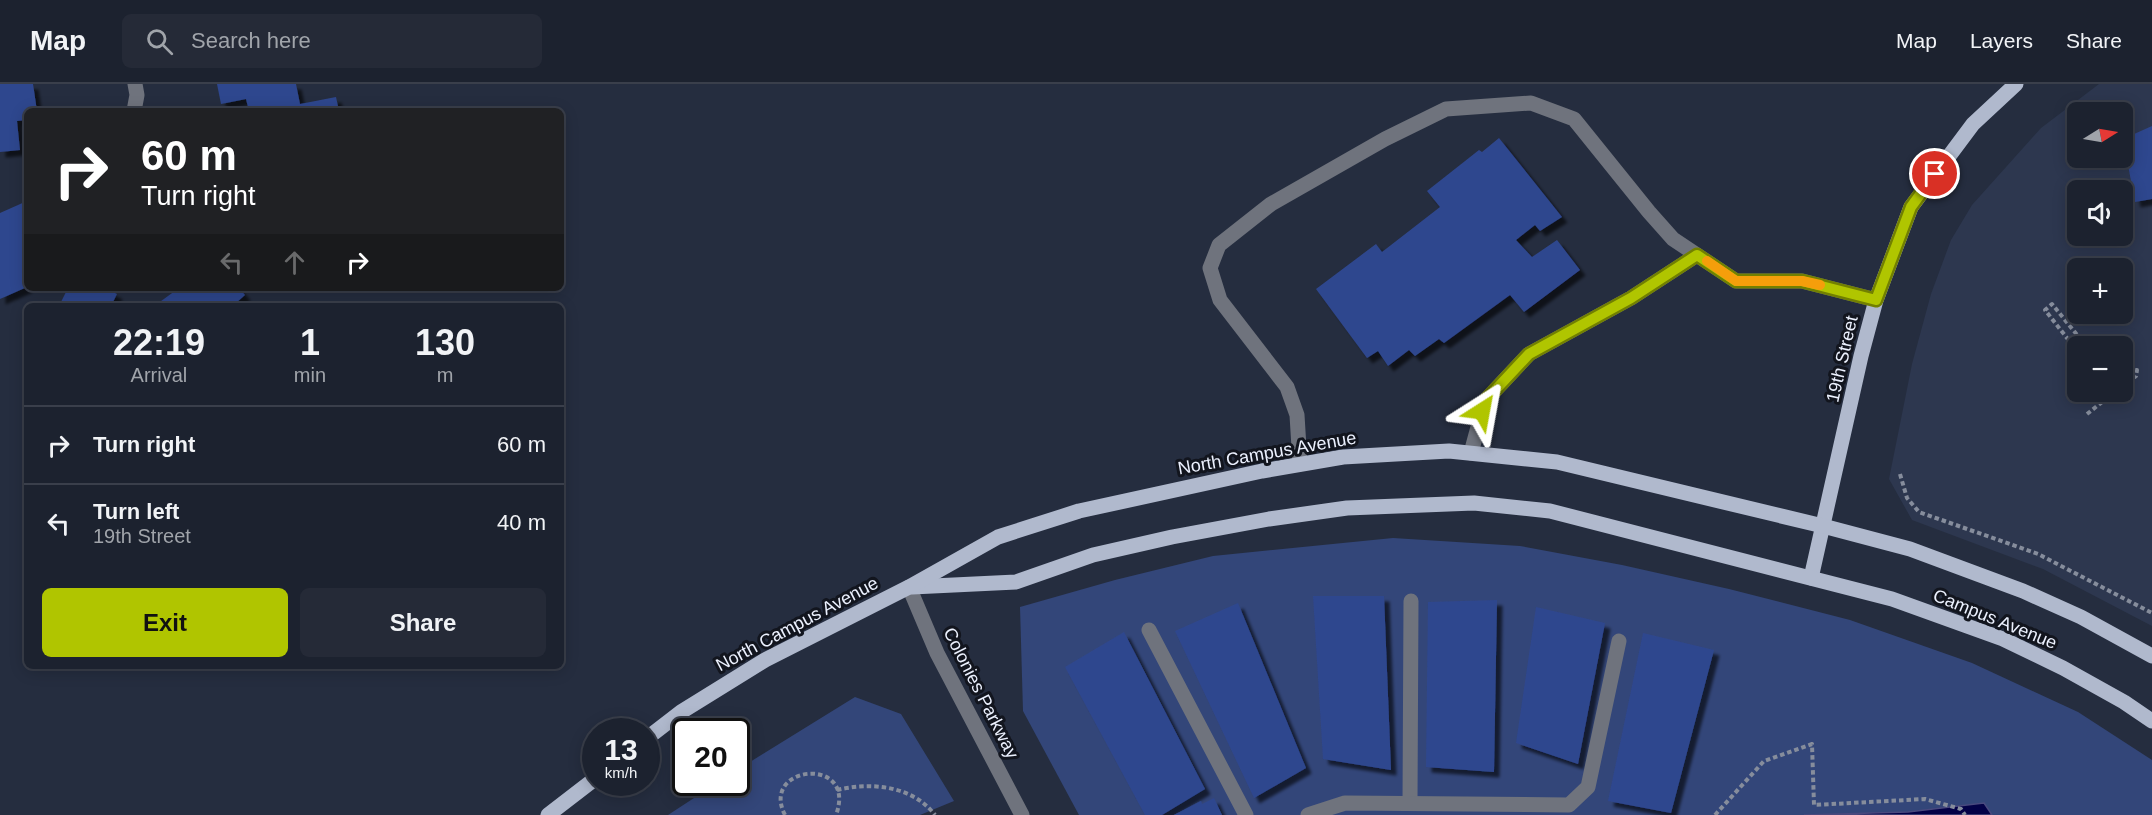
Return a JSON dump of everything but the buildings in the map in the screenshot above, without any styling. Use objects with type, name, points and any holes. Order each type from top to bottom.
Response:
[{"type":"main road","name":"19th Street","points":[[1811,578],[1861,356],[1876,300],[1911,207],[1973,124],[2016,84]]},
{"type":"main road","name":"North Campus Avenue","points":[[660,728],[681,712],[765,660],[909,587],[998,537],[1069,514],[1163,491],[1300,464],[1343,457],[1449,451],[1557,462],[1823,525]]},
{"type":"main road","name":"North Campus Avenue","points":[[909,587],[1016,582],[1093,555],[1172,537],[1269,519],[1347,508],[1474,503],[1550,511],[1811,578]]},
{"type":"main road","name":"Campus Avenue","points":[[1823,525],[1910,549],[2023,591],[2081,617],[2152,656]]},
{"type":"main road","name":"Campus Avenue","points":[[1811,578],[1892,599],[2003,639],[2063,668],[2124,702],[2152,721]]},
{"type":"main road","points":[[548,815],[582,789]]},
{"type":"street","points":[[135,84],[137,95],[135,108]]},
{"type":"street","points":[[1300,464],[1297,415],[1287,387],[1220,300],[1210,268],[1219,245],[1271,204],[1385,139],[1446,108],[1531,103],[1574,119],[1673,239],[1736,281],[1802,281],[1876,300]]},
{"type":"street","points":[[1472,453],[1485,401],[1529,354],[1631,298],[1697,255]]},
{"type":"street","name":"Colonies Parkway","points":[[909,587],[937,653],[1022,815]]},
{"type":"street","points":[[1410,803],[1411,601]]},
{"type":"street","points":[[1149,630],[1246,815]]},
{"type":"street","points":[[1308,815],[1346,803],[1569,805],[1588,786],[1619,641]]},
{"type":"path","points":[[2067,338],[2045,310],[2052,304],[2078,336]]},
{"type":"path","points":[[2087,414],[2100,402]]},
{"type":"path","points":[[1900,474],[1907,498],[1919,512],[2038,555],[2152,613]]},
{"type":"path","points":[[1715,815],[1764,761],[1812,744],[1814,805],[1925,799],[1961,809],[1965,815]]},
{"type":"path","points":[[783,814],[781,801],[783,791],[788,782],[805,772],[824,775],[831,781],[837,790],[839,807],[836,815]]},
{"type":"path","points":[[837,790],[870,785],[886,787],[912,796],[935,815]]},
{"type":"shaded area","points":[[2099,84],[2152,84],[2152,626],[2043,569],[1912,520],[1889,479],[1912,364],[1931,294],[1951,240],[1972,205],[2041,128],[2067,108],[2067,168],[2133,168],[2133,102],[2075,102]]},
{"type":"shaded area","points":[[1393,538],[1520,546],[1622,565],[1850,620],[1972,663],[2078,712],[2152,760],[2152,815],[1079,815],[1023,711],[1020,607],[1115,580],[1213,556]]},
{"type":"shaded area","points":[[855,697],[901,714],[954,801],[920,815],[668,815],[697,796],[750,796],[750,762]]},
{"type":"shaded area","points":[[1984,803],[1992,815],[1804,815],[1908,812]]},
{"type":"slow traffic","points":[[1707,261],[1736,281],[1802,281],[1820,285]]},
{"type":"route","points":[[1482,411],[1485,401],[1529,354],[1631,298],[1697,255],[1736,281],[1802,281],[1876,300],[1911,207],[1935,174]]}]
